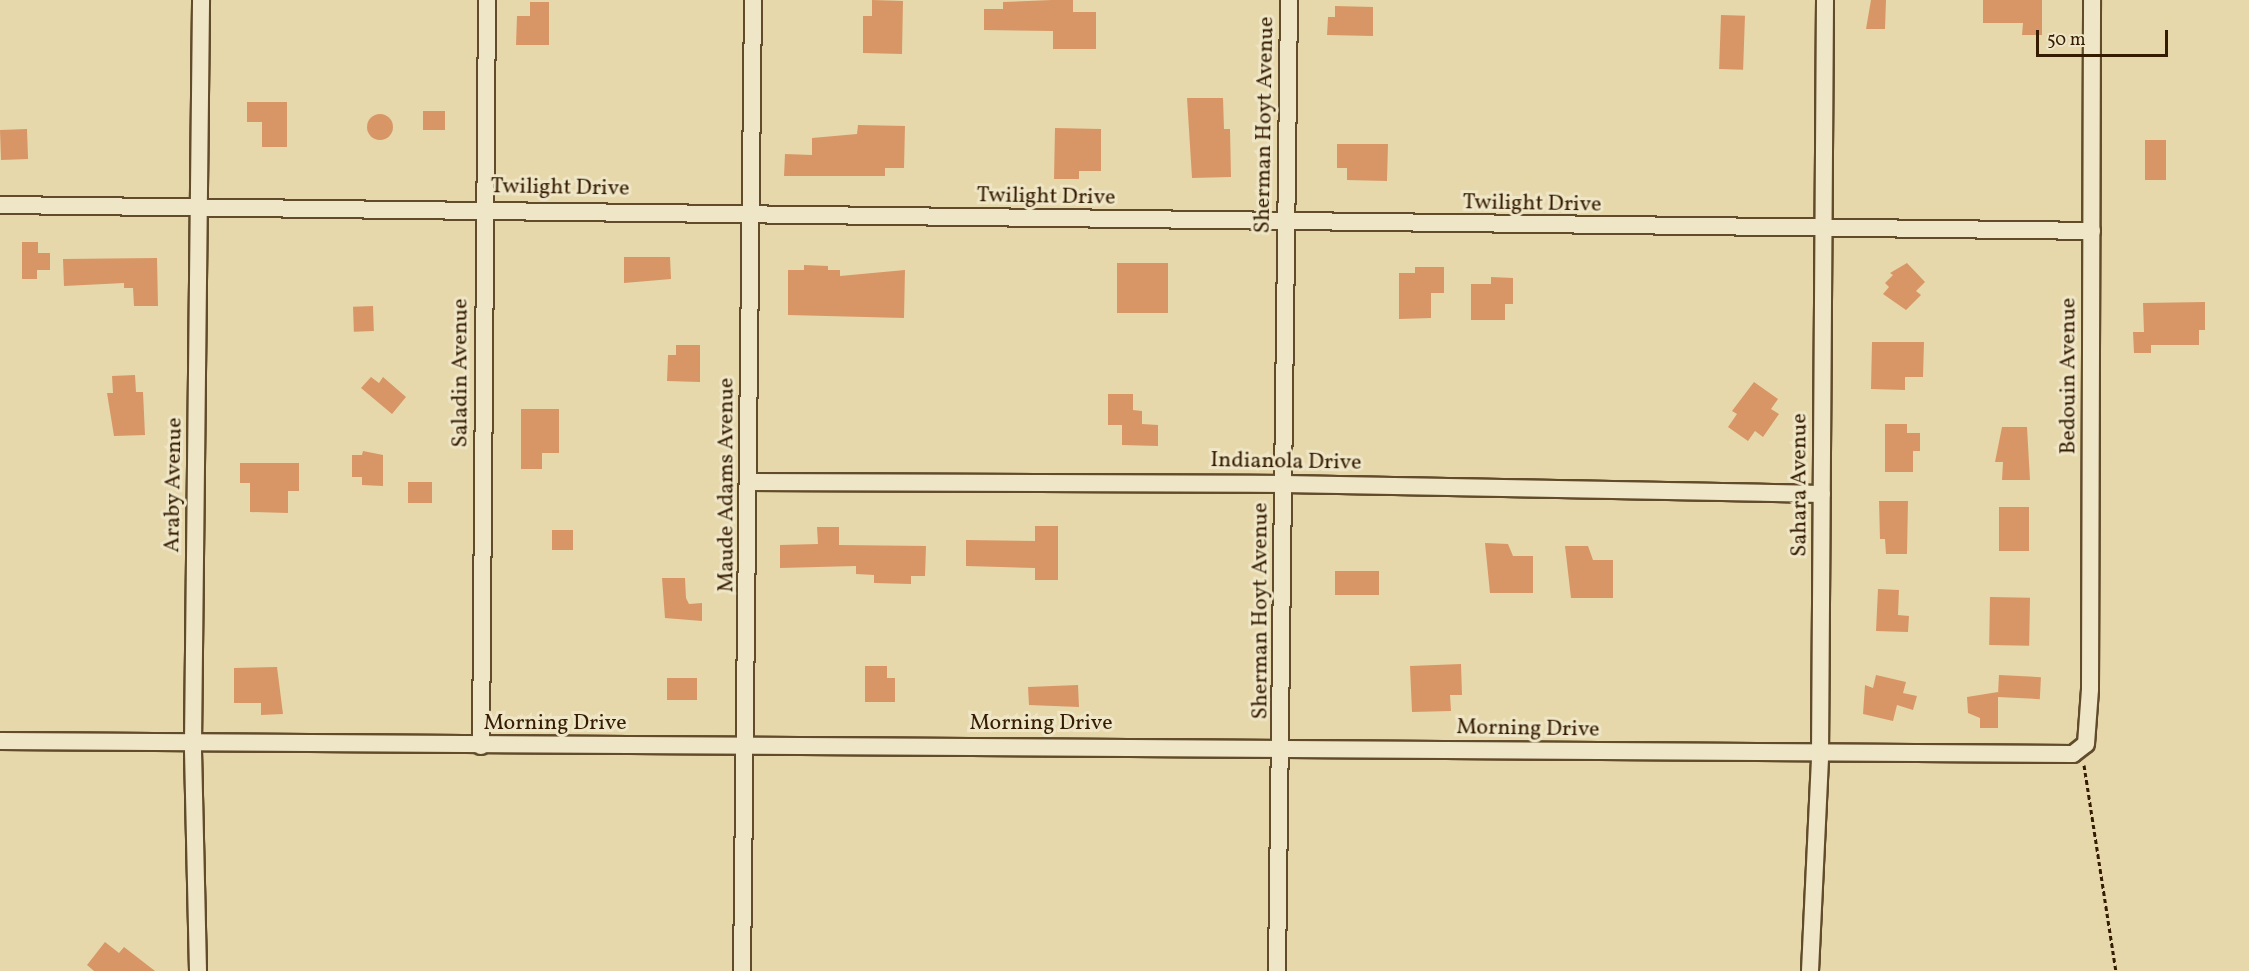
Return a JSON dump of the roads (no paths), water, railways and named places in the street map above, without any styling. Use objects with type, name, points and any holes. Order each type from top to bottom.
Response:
[{"type":"street","name":"Araby Avenue","points":[[198,971],[193,743],[201,206],[201,0]]},
{"type":"street","name":"Saladin Avenue","points":[[481,746],[487,0]]},
{"type":"street","name":"Maude Adams Avenue","points":[[741,971],[747,747],[753,0]]},
{"type":"street","name":"Sherman Hoyt Avenue","points":[[1277,971],[1282,748],[1289,0]]},
{"type":"street","name":"Sahara Avenue","points":[[1810,971],[1820,755],[1825,0]]},
{"type":"street","name":"Bedouin Avenue","points":[[2082,750],[2090,689],[2092,0]]},
{"type":"street","name":"Twilight Drive","points":[[0,206],[485,209],[751,216],[1824,231],[2092,231]]},
{"type":"street","name":"Indianola Drive","points":[[750,482],[1284,484],[1822,494]]},
{"type":"street","name":"Morning Drive","points":[[0,741],[481,746],[1282,748],[2033,757],[2082,750]]}]
